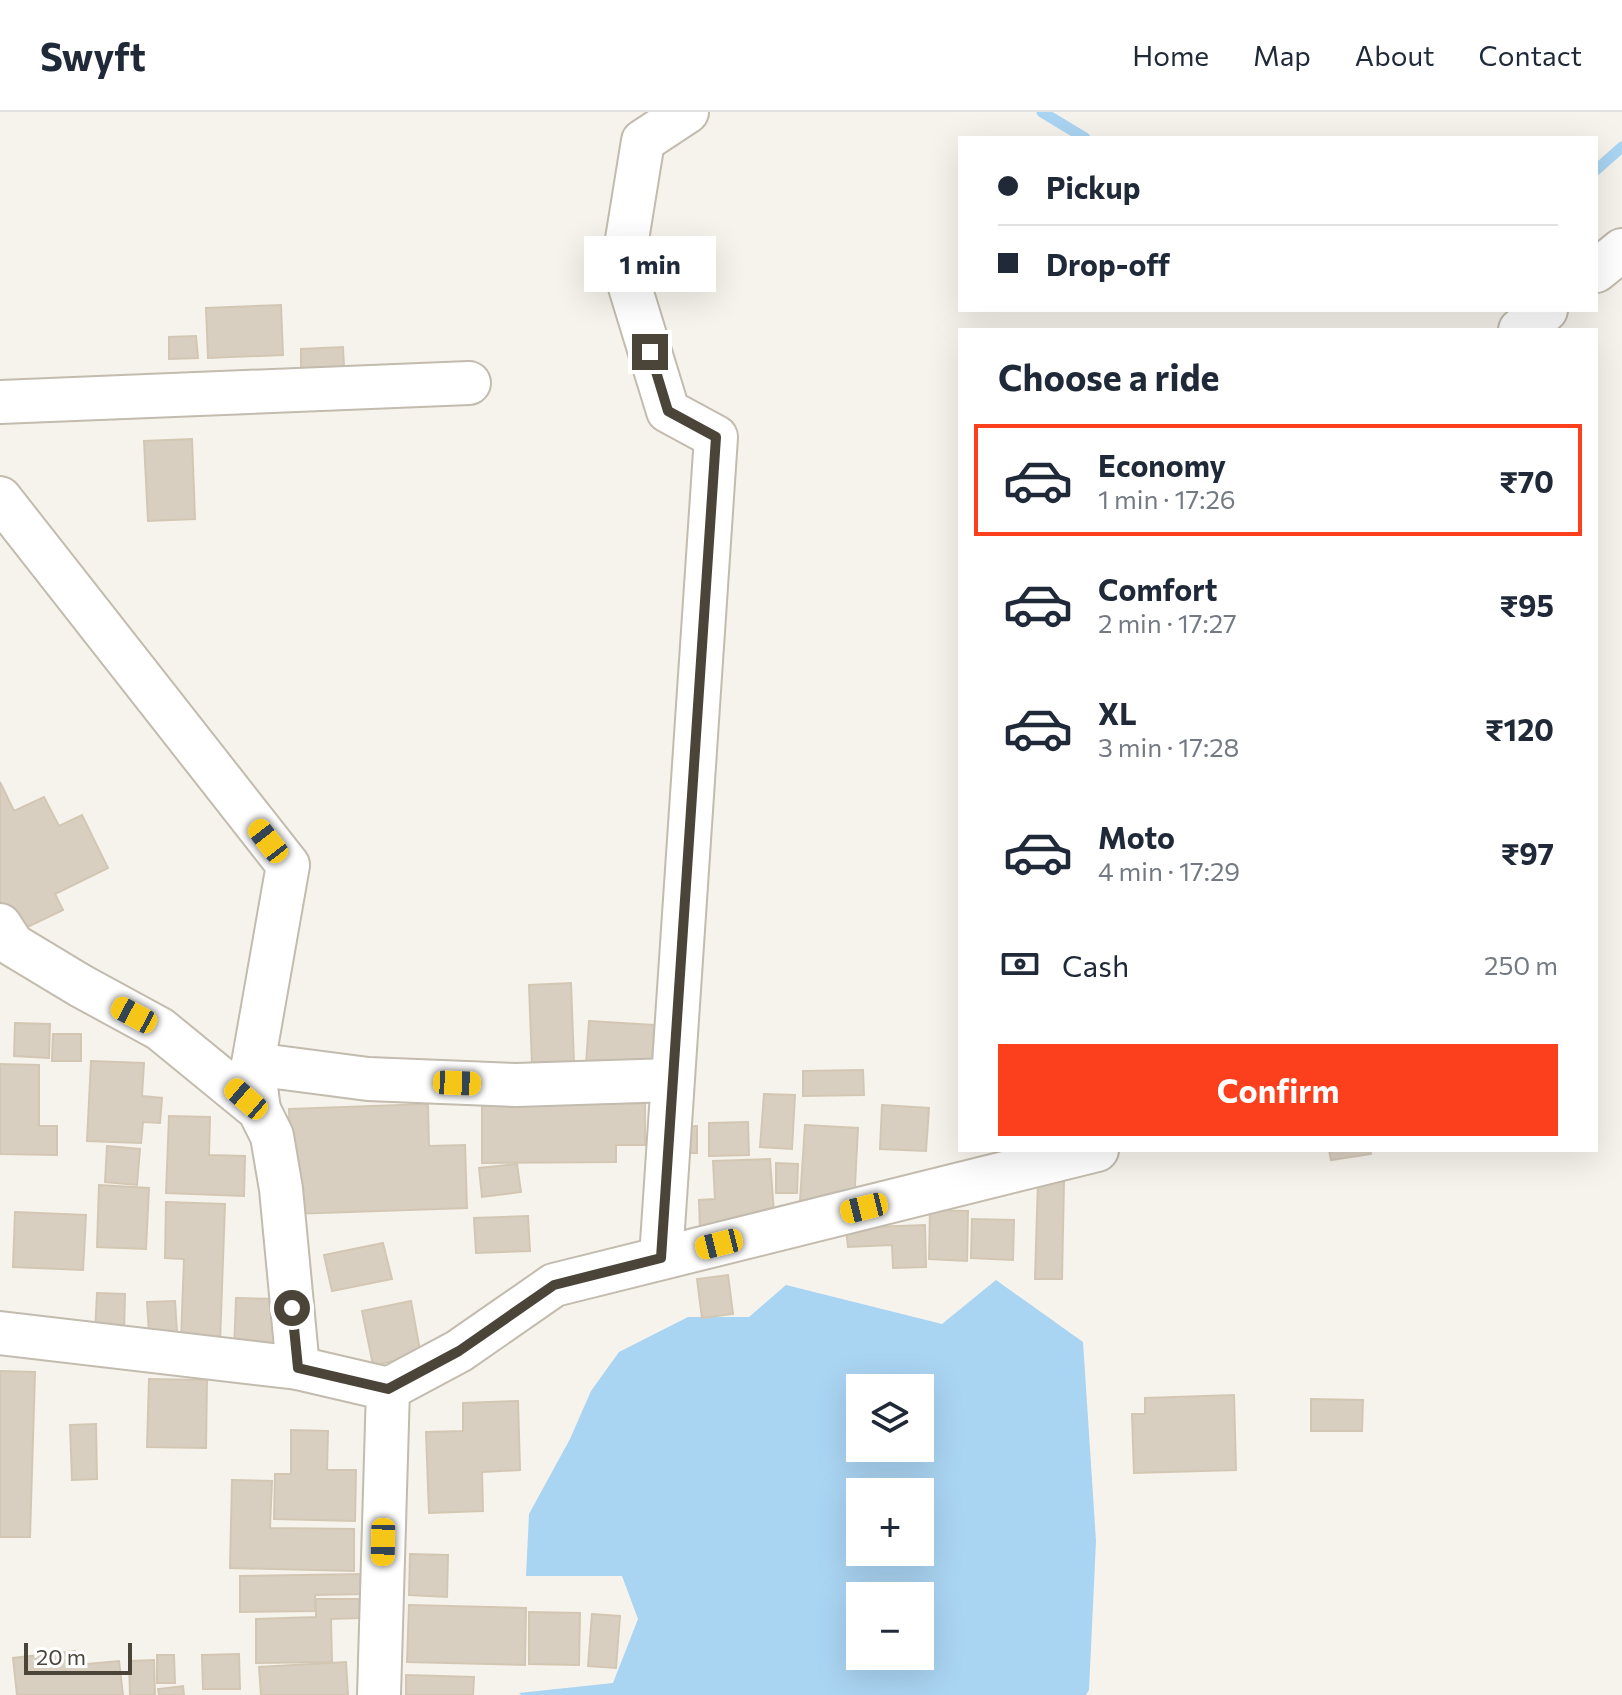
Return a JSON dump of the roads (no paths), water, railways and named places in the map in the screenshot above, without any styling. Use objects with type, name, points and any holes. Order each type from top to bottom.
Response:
[{"type":"street","points":[[661,1258],[716,437],[668,411],[623,264],[643,141],[687,112]]},
{"type":"street","points":[[1598,269],[1622,250]]},
{"type":"street","points":[[1523,328],[1543,312]]},
{"type":"street","points":[[0,402],[469,383]]},
{"type":"street","points":[[0,498],[288,865],[253,1064],[259,1110],[272,1136],[281,1189],[298,1368]]},
{"type":"street","points":[[0,925],[13,945],[160,1029],[259,1110]]},
{"type":"street","points":[[253,1064],[368,1079],[516,1085],[672,1080]]},
{"type":"street","points":[[0,1333],[298,1368],[388,1389],[459,1351],[554,1285],[1089,1152]]},
{"type":"street","points":[[379,1695],[388,1389]]},
{"type":"water","points":[[996,1280],[1083,1342],[1096,1541],[1089,1690],[1086,1695],[519,1693],[613,1683],[638,1619],[622,1576],[526,1576],[529,1514],[570,1439],[591,1391],[619,1352],[688,1317],[749,1317],[786,1285],[942,1324]]},
{"type":"waterway","points":[[1042,112],[1082,136]]},
{"type":"waterway","points":[[1598,168],[1622,147]]}]
